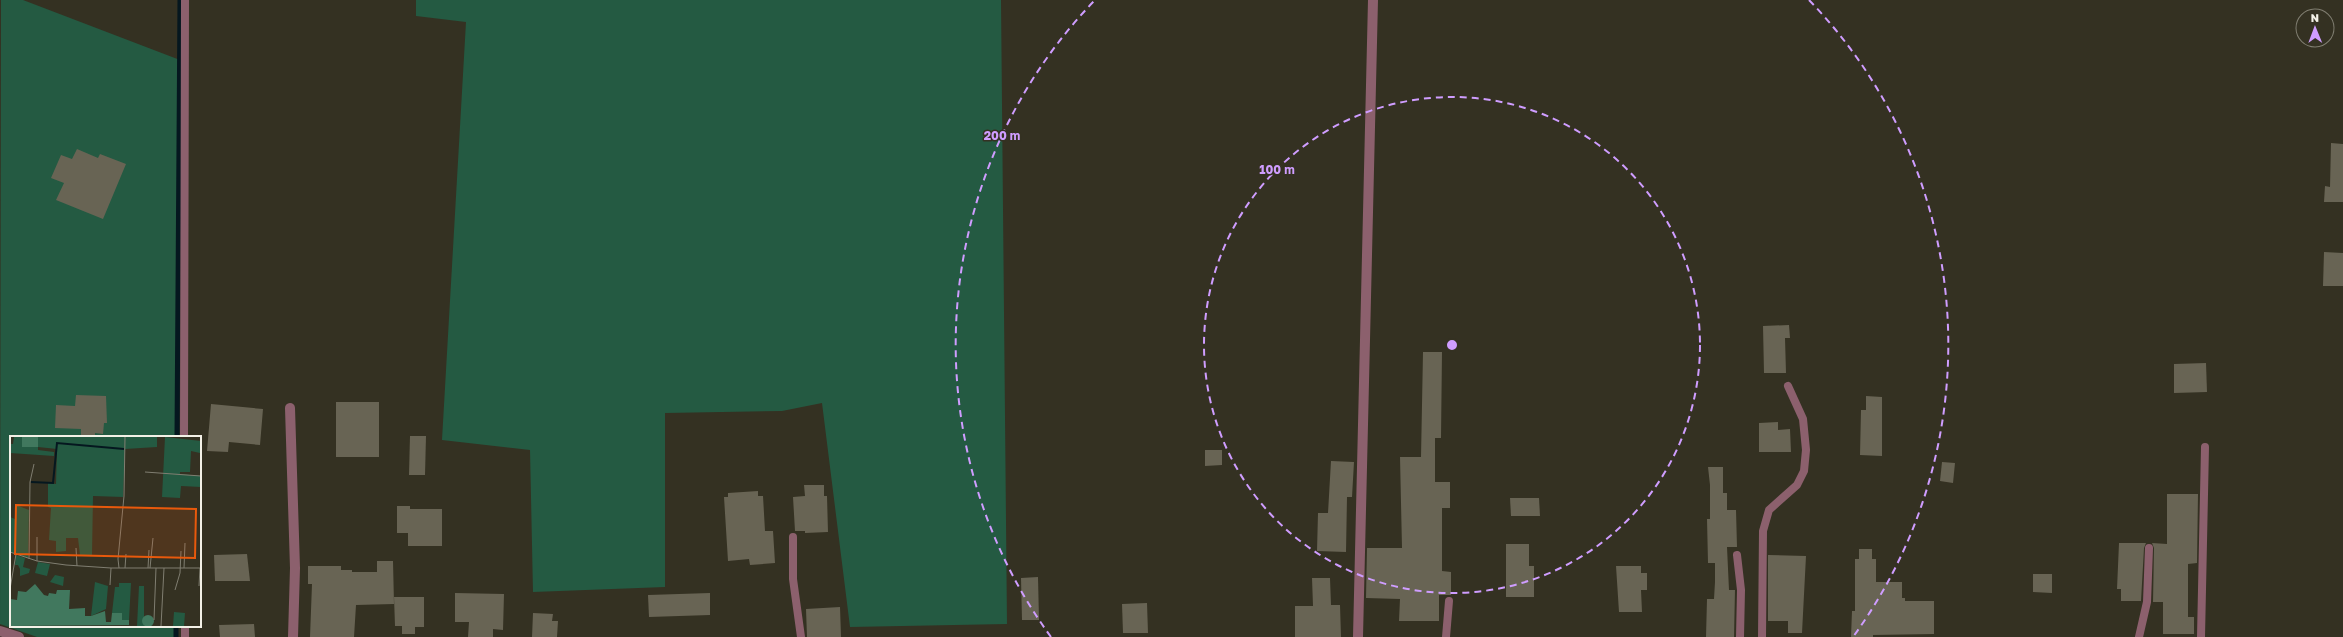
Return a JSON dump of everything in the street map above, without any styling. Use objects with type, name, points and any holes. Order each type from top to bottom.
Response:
[{"type":"street","points":[[1358,637],[1373,0]]},
{"type":"street","points":[[290,408],[295,568],[293,637]]},
{"type":"street","points":[[0,631],[17,637]]},
{"type":"lane","points":[[184,436],[185,0]]},
{"type":"lane","points":[[1762,637],[1763,531],[1769,510],[1797,485],[1804,471],[1806,450],[1803,419],[1788,386]]},
{"type":"lane","points":[[2201,637],[2205,447]]},
{"type":"lane","points":[[793,537],[793,579],[801,637]]},
{"type":"lane","points":[[2139,637],[2147,602],[2149,548]]},
{"type":"lane","points":[[1737,555],[1741,590],[1740,637]]},
{"type":"lane","points":[[1446,637],[1449,601]]},
{"type":"green space","points":[[1,0],[23,0],[180,60],[177,436],[10,436],[10,627],[176,627],[176,637],[37,637],[0,624]]},
{"type":"green space","points":[[416,0],[1001,0],[1007,624],[850,627],[822,403],[782,411],[665,413],[665,587],[533,592],[530,450],[442,440],[466,22],[416,16]]},
{"type":"building","points":[[2331,143],[2343,144],[2343,202],[2324,202],[2325,186],[2330,187]]},
{"type":"building","points":[[77,149],[98,158],[100,154],[126,164],[103,219],[56,200],[64,183],[51,178],[61,155],[72,159]]},
{"type":"building","points":[[2324,252],[2343,253],[2343,286],[2323,286]]},
{"type":"building","points":[[1789,325],[1790,338],[1785,338],[1786,373],[1764,373],[1763,326]]},
{"type":"building","points":[[1423,352],[1442,352],[1441,438],[1435,438],[1435,482],[1450,482],[1450,508],[1442,508],[1442,571],[1451,572],[1451,595],[1439,595],[1439,621],[1399,621],[1400,599],[1366,598],[1367,548],[1402,548],[1400,457],[1421,457]]},
{"type":"building","points":[[2206,363],[2207,392],[2174,393],[2174,364]]},
{"type":"building","points":[[76,395],[106,396],[107,423],[104,423],[103,434],[95,433],[95,436],[81,436],[81,429],[55,428],[56,405],[75,406]]},
{"type":"building","points":[[1866,396],[1882,397],[1882,456],[1860,455],[1861,410],[1866,410]]},
{"type":"building","points":[[336,402],[379,402],[379,457],[336,457]]},
{"type":"building","points":[[211,404],[263,409],[260,445],[229,442],[228,452],[207,451]]},
{"type":"building","points":[[1778,422],[1778,430],[1790,429],[1791,452],[1759,452],[1759,423]]},
{"type":"building","points":[[410,436],[426,436],[425,475],[409,475]]},
{"type":"building","points":[[1205,450],[1222,450],[1222,465],[1205,466]]},
{"type":"building","points":[[1331,461],[1354,462],[1352,497],[1347,497],[1346,552],[1317,551],[1318,513],[1328,513]]},
{"type":"building","points":[[1942,462],[1955,463],[1953,483],[1940,481]]},
{"type":"building","points":[[1708,467],[1723,467],[1723,493],[1727,493],[1727,510],[1736,510],[1737,547],[1727,547],[1729,590],[1735,590],[1734,637],[1706,637],[1707,599],[1714,599],[1715,582],[1715,563],[1708,563],[1707,519],[1710,519],[1710,485]]},
{"type":"building","points":[[804,485],[824,485],[824,496],[827,496],[828,532],[805,533],[805,531],[795,531],[793,497],[805,496]]},
{"type":"building","points":[[758,491],[758,496],[763,496],[765,531],[773,531],[775,563],[750,565],[749,559],[728,561],[724,497],[728,497],[728,493]]},
{"type":"building","points":[[2167,494],[2198,494],[2197,563],[2188,564],[2188,617],[2194,617],[2194,634],[2163,634],[2163,602],[2153,602],[2154,548],[2152,543],[2167,544]]},
{"type":"building","points":[[1510,498],[1539,498],[1540,516],[1511,516]]},
{"type":"building","points":[[397,506],[410,506],[410,509],[442,509],[442,546],[408,546],[408,533],[397,533]]},
{"type":"building","points":[[2119,543],[2146,543],[2144,548],[2141,601],[2121,601],[2121,589],[2117,589]]},
{"type":"building","points":[[1506,544],[1529,544],[1529,566],[1534,566],[1534,597],[1506,597]]},
{"type":"building","points":[[1859,549],[1872,549],[1872,559],[1876,559],[1876,582],[1902,582],[1902,598],[1905,598],[1905,601],[1934,601],[1934,634],[1873,635],[1873,637],[1851,637],[1852,611],[1855,611],[1855,559],[1859,559]]},
{"type":"building","points":[[247,554],[250,581],[215,581],[214,555]]},
{"type":"building","points":[[1768,555],[1806,556],[1802,633],[1788,633],[1788,621],[1768,621]]},
{"type":"building","points":[[377,561],[393,561],[394,604],[356,605],[354,637],[310,637],[312,584],[308,584],[308,566],[341,566],[341,570],[352,570],[352,572],[377,572]]},
{"type":"building","points":[[1616,566],[1641,566],[1641,573],[1647,573],[1647,590],[1641,590],[1642,612],[1619,612]]},
{"type":"building","points":[[2033,574],[2052,574],[2052,593],[2033,592]]},
{"type":"building","points":[[1038,577],[1039,620],[1022,620],[1021,578]]},
{"type":"building","points":[[1312,578],[1330,578],[1331,605],[1340,605],[1341,637],[1295,637],[1295,606],[1313,606]]},
{"type":"building","points":[[455,593],[504,594],[503,630],[493,629],[493,637],[468,637],[469,622],[455,622]]},
{"type":"building","points":[[710,593],[710,615],[649,617],[648,595]]},
{"type":"building","points":[[394,597],[424,597],[424,627],[415,627],[415,634],[402,634],[402,626],[395,626]]},
{"type":"building","points":[[1147,603],[1148,633],[1123,633],[1122,604]]},
{"type":"building","points":[[840,607],[841,637],[807,637],[806,609]]},
{"type":"building","points":[[533,613],[553,614],[552,621],[558,621],[557,637],[532,637]]},
{"type":"building","points":[[254,624],[255,637],[220,637],[219,625]]},
{"type":"waterway","points":[[177,436],[180,0]]},
{"type":"waterway","points":[[176,627],[176,637]]}]
